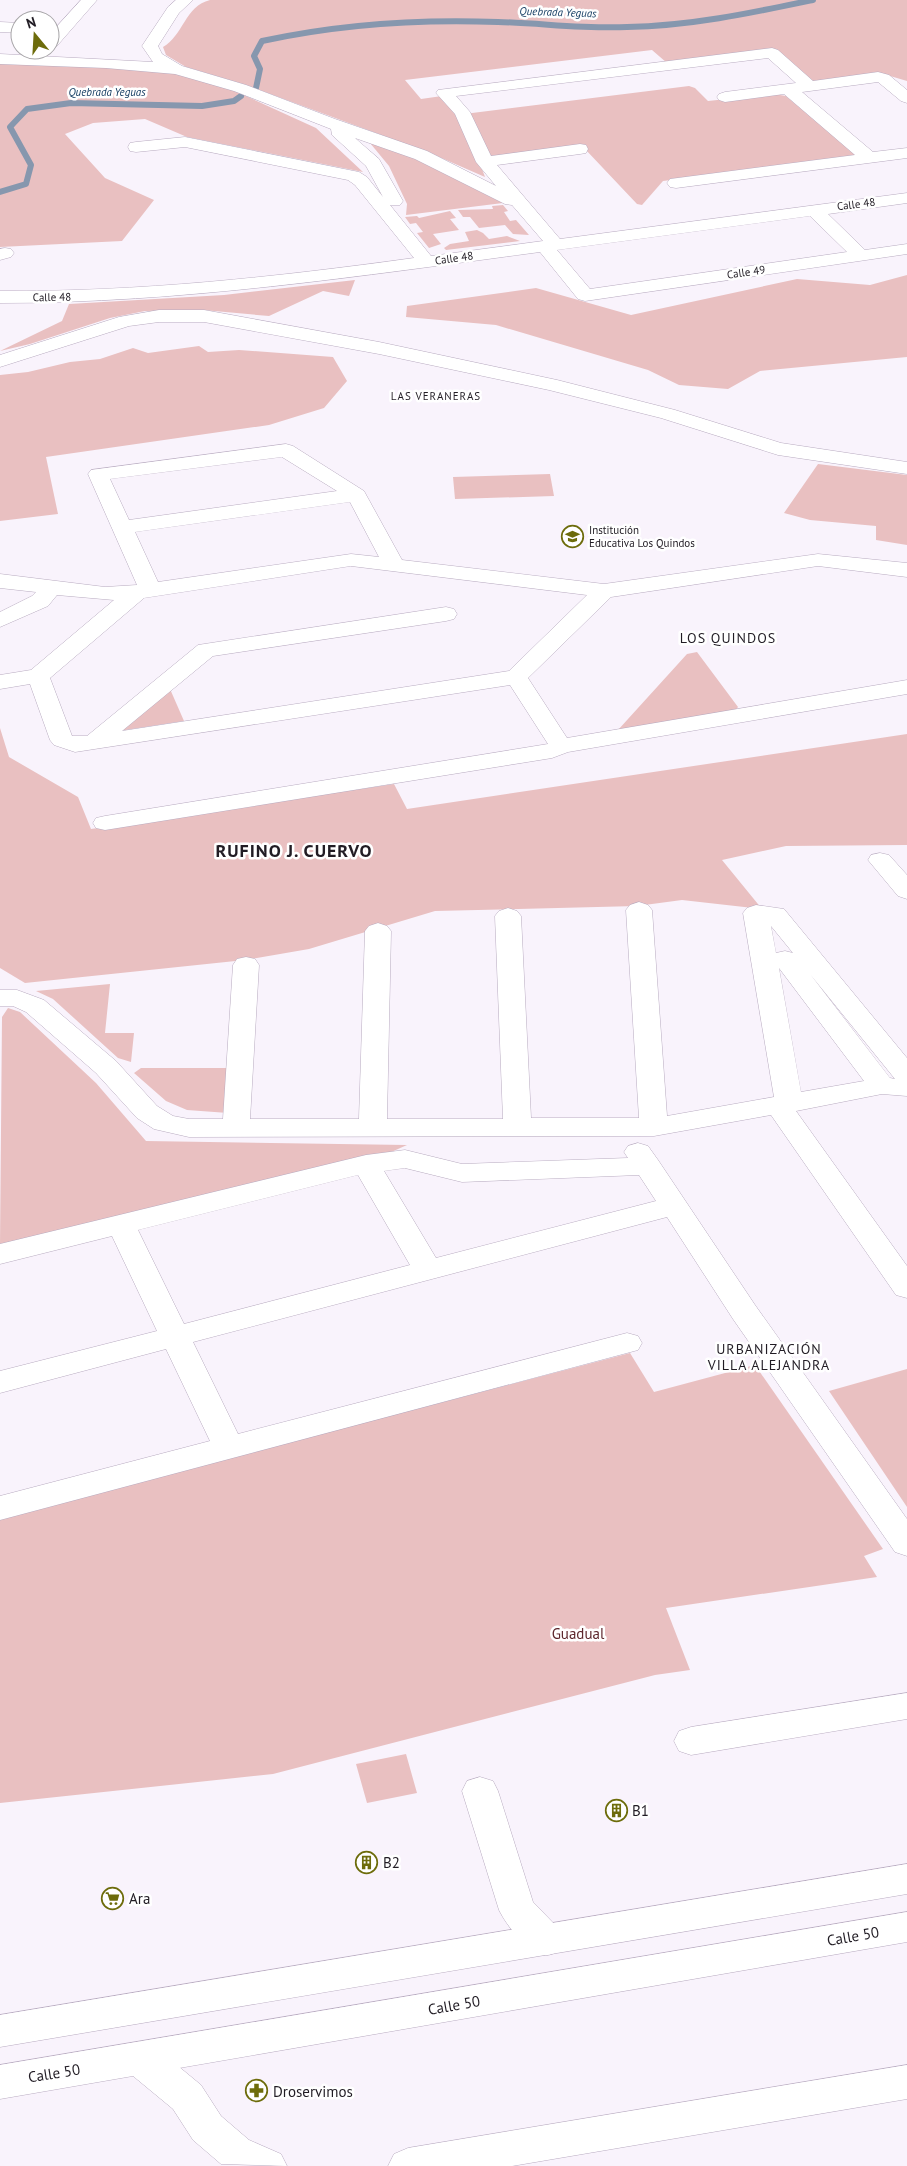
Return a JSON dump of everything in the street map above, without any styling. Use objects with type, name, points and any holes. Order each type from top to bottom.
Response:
[{"type":"street","points":[[60,27],[89,0]]},
{"type":"street","points":[[176,69],[156,57],[150,46],[173,10],[185,0]]},
{"type":"street","points":[[550,245],[485,162],[462,112],[444,93],[772,53],[809,86]]},
{"type":"street","points":[[0,60],[106,63],[176,69],[240,88],[329,123],[421,155],[519,204]]},
{"type":"street","points":[[725,98],[880,78],[907,84]]},
{"type":"street","points":[[880,78],[907,98]]},
{"type":"street","points":[[788,89],[869,158]]},
{"type":"street","points":[[329,123],[373,162],[394,198],[395,208],[389,218]]},
{"type":"street","points":[[136,148],[185,142],[353,176],[361,181],[426,262]]},
{"type":"street","points":[[485,162],[580,149]]},
{"type":"street","points":[[676,183],[907,153]]},
{"type":"street","name":"Calle 48","points":[[0,297],[131,294],[224,287],[907,198]]},
{"type":"street","points":[[812,210],[860,255]]},
{"type":"street","name":"Calle 49","points":[[550,245],[585,295],[907,249]]},
{"type":"street","points":[[0,361],[126,321],[159,316],[204,316],[360,344],[550,384],[668,414],[778,449],[907,468]]},
{"type":"street","points":[[0,354],[23,354]]},
{"type":"street","points":[[144,591],[121,528],[98,474],[286,450],[357,495],[395,566]]},
{"type":"street","points":[[121,528],[357,495]]},
{"type":"street","points":[[0,581],[105,594],[144,591],[351,560],[604,591],[818,560],[907,570]]},
{"type":"street","points":[[0,620],[40,601],[51,588]]},
{"type":"street","points":[[0,682],[38,676],[144,591]]},
{"type":"street","points":[[38,676],[62,740],[75,745],[516,677],[604,591]]},
{"type":"street","points":[[94,742],[206,650],[446,614]]},
{"type":"street","points":[[516,677],[561,746]]},
{"type":"street","points":[[105,824],[552,752],[561,746],[907,687]]},
{"type":"street","points":[[880,860],[907,891]]},
{"type":"street","points":[[639,910],[654,1127]]},
{"type":"street","points":[[907,1076],[775,914],[756,912],[784,1105],[907,1288]]},
{"type":"street","points":[[508,916],[517,1127]]},
{"type":"street","points":[[373,1127],[378,931]]},
{"type":"street","points":[[785,959],[894,1087]]},
{"type":"street","points":[[236,1128],[246,965]]},
{"type":"street","points":[[0,998],[17,998],[35,1006],[106,1067],[147,1112],[164,1123],[189,1128],[654,1127],[894,1087]]},
{"type":"street","points":[[622,1128],[744,1312],[907,1544]]},
{"type":"street","points":[[0,1254],[366,1164],[405,1159],[444,1170],[489,1173],[648,1166]]},
{"type":"street","points":[[366,1164],[428,1270]]},
{"type":"street","points":[[0,1382],[174,1335],[674,1206]]},
{"type":"street","points":[[121,1225],[229,1448]]},
{"type":"street","points":[[0,1508],[627,1343]]},
{"type":"street","points":[[691,1741],[907,1706]]},
{"type":"street","points":[[480,1791],[517,1910],[546,1940]]},
{"type":"street","points":[[0,2030],[907,1879]]},
{"type":"street","name":"Calle 50","points":[[0,2082],[907,1927]]},
{"type":"street","points":[[141,2059],[186,2096],[208,2128],[235,2152],[267,2166]]},
{"type":"street","points":[[408,2166],[907,2082]]},
{"type":"green space","points":[[210,0],[907,0],[907,81],[880,73],[811,82],[775,50],[667,63],[652,50],[405,80],[421,99],[442,96],[464,114],[689,86],[695,88],[708,101],[774,94],[786,96],[855,154],[853,157],[663,181],[642,205],[637,204],[585,149],[479,161],[485,177],[430,153],[246,85],[186,67],[166,55],[163,47],[175,36],[195,8]]},
{"type":"green space","points":[[0,63],[106,65],[169,71],[235,91],[316,128],[363,172],[187,137],[145,119],[93,123],[65,134],[105,178],[154,200],[122,241],[0,247]]},
{"type":"green space","points":[[370,143],[412,157],[503,203],[406,215],[407,204],[389,166]]},
{"type":"green space","points":[[503,205],[508,211],[504,212],[510,221],[516,220],[529,235],[513,234],[505,225],[479,228],[470,217],[463,217],[458,210],[493,209],[492,206]]},
{"type":"green space","points":[[450,211],[456,218],[450,219],[459,230],[433,234],[441,244],[429,248],[417,233],[423,232],[416,223],[410,224],[405,217],[417,216],[419,218]]},
{"type":"green space","points":[[477,230],[489,239],[507,236],[520,241],[446,250],[444,248],[450,244],[469,241],[465,232]]},
{"type":"green space","points":[[907,275],[907,357],[760,371],[728,389],[679,385],[648,370],[496,325],[406,317],[407,306],[536,288],[631,315],[797,279],[870,285]]},
{"type":"green space","points":[[355,280],[349,296],[323,291],[269,316],[203,310],[145,311],[110,318],[30,344],[0,351],[62,321],[69,304],[224,295]]},
{"type":"green space","points":[[199,346],[208,352],[239,350],[333,357],[347,381],[324,408],[269,425],[46,457],[58,514],[0,521],[0,375],[28,372],[70,362],[100,359],[133,348],[148,353]]},
{"type":"green space","points":[[818,464],[907,475],[907,545],[876,540],[876,526],[810,520],[784,513]]},
{"type":"green space","points":[[550,474],[554,496],[455,499],[453,477]]},
{"type":"green space","points":[[697,652],[738,707],[735,711],[618,730],[687,654]]},
{"type":"green space","points":[[170,689],[184,721],[119,731]]},
{"type":"green space","points":[[0,728],[9,757],[78,797],[91,829],[394,784],[407,809],[907,734],[907,845],[786,846],[722,860],[762,909],[682,900],[637,906],[435,911],[309,949],[245,960],[25,983],[0,968]]},
{"type":"green space","points":[[110,984],[105,1033],[134,1033],[131,1062],[118,1058],[53,999],[36,991]]},
{"type":"green space","points":[[8,1008],[20,1012],[96,1083],[146,1141],[407,1145],[389,1153],[0,1244],[2,1017]]},
{"type":"green space","points":[[141,1068],[230,1068],[228,1113],[187,1110],[166,1101],[134,1073]]},
{"type":"green space","name":"Guadual","points":[[630,1353],[654,1392],[755,1365],[883,1549],[864,1556],[877,1577],[666,1608],[690,1670],[655,1675],[273,1774],[0,1803],[0,1518]]},
{"type":"green space","points":[[907,1369],[907,1507],[829,1391]]},
{"type":"green space","points":[[406,1754],[417,1793],[367,1803],[356,1764]]},
{"type":"waterway","name":"Quebrada Yeguas","points":[[256,88],[260,69],[254,56],[262,41],[321,30],[379,24],[438,21],[595,27],[651,26],[720,18],[813,0]]},
{"type":"waterway","name":"Quebrada Yeguas","points":[[0,192],[26,184],[31,165],[10,127],[27,109],[71,103],[202,106],[234,101],[241,96]]},
{"type":"place","name":"Institución Educativa Los Quindos","points":[[573,536]]},
{"type":"place","name":"B1","points":[[616,1810]]},
{"type":"place","name":"B2","points":[[367,1862]]},
{"type":"place","name":"Ara","points":[[113,1898]]},
{"type":"place","name":"Droservimos","points":[[257,2091]]},
{"type":"district","name":"LAS VERANERAS","points":[[436,396]]},
{"type":"district","name":"LOS QUINDOS","points":[[728,638]]},
{"type":"district","name":"RUFINO J. CUERVO","points":[[294,850]]},
{"type":"district","name":"URBANIZACIÓN VILLA ALEJANDRA","points":[[769,1358]]}]
